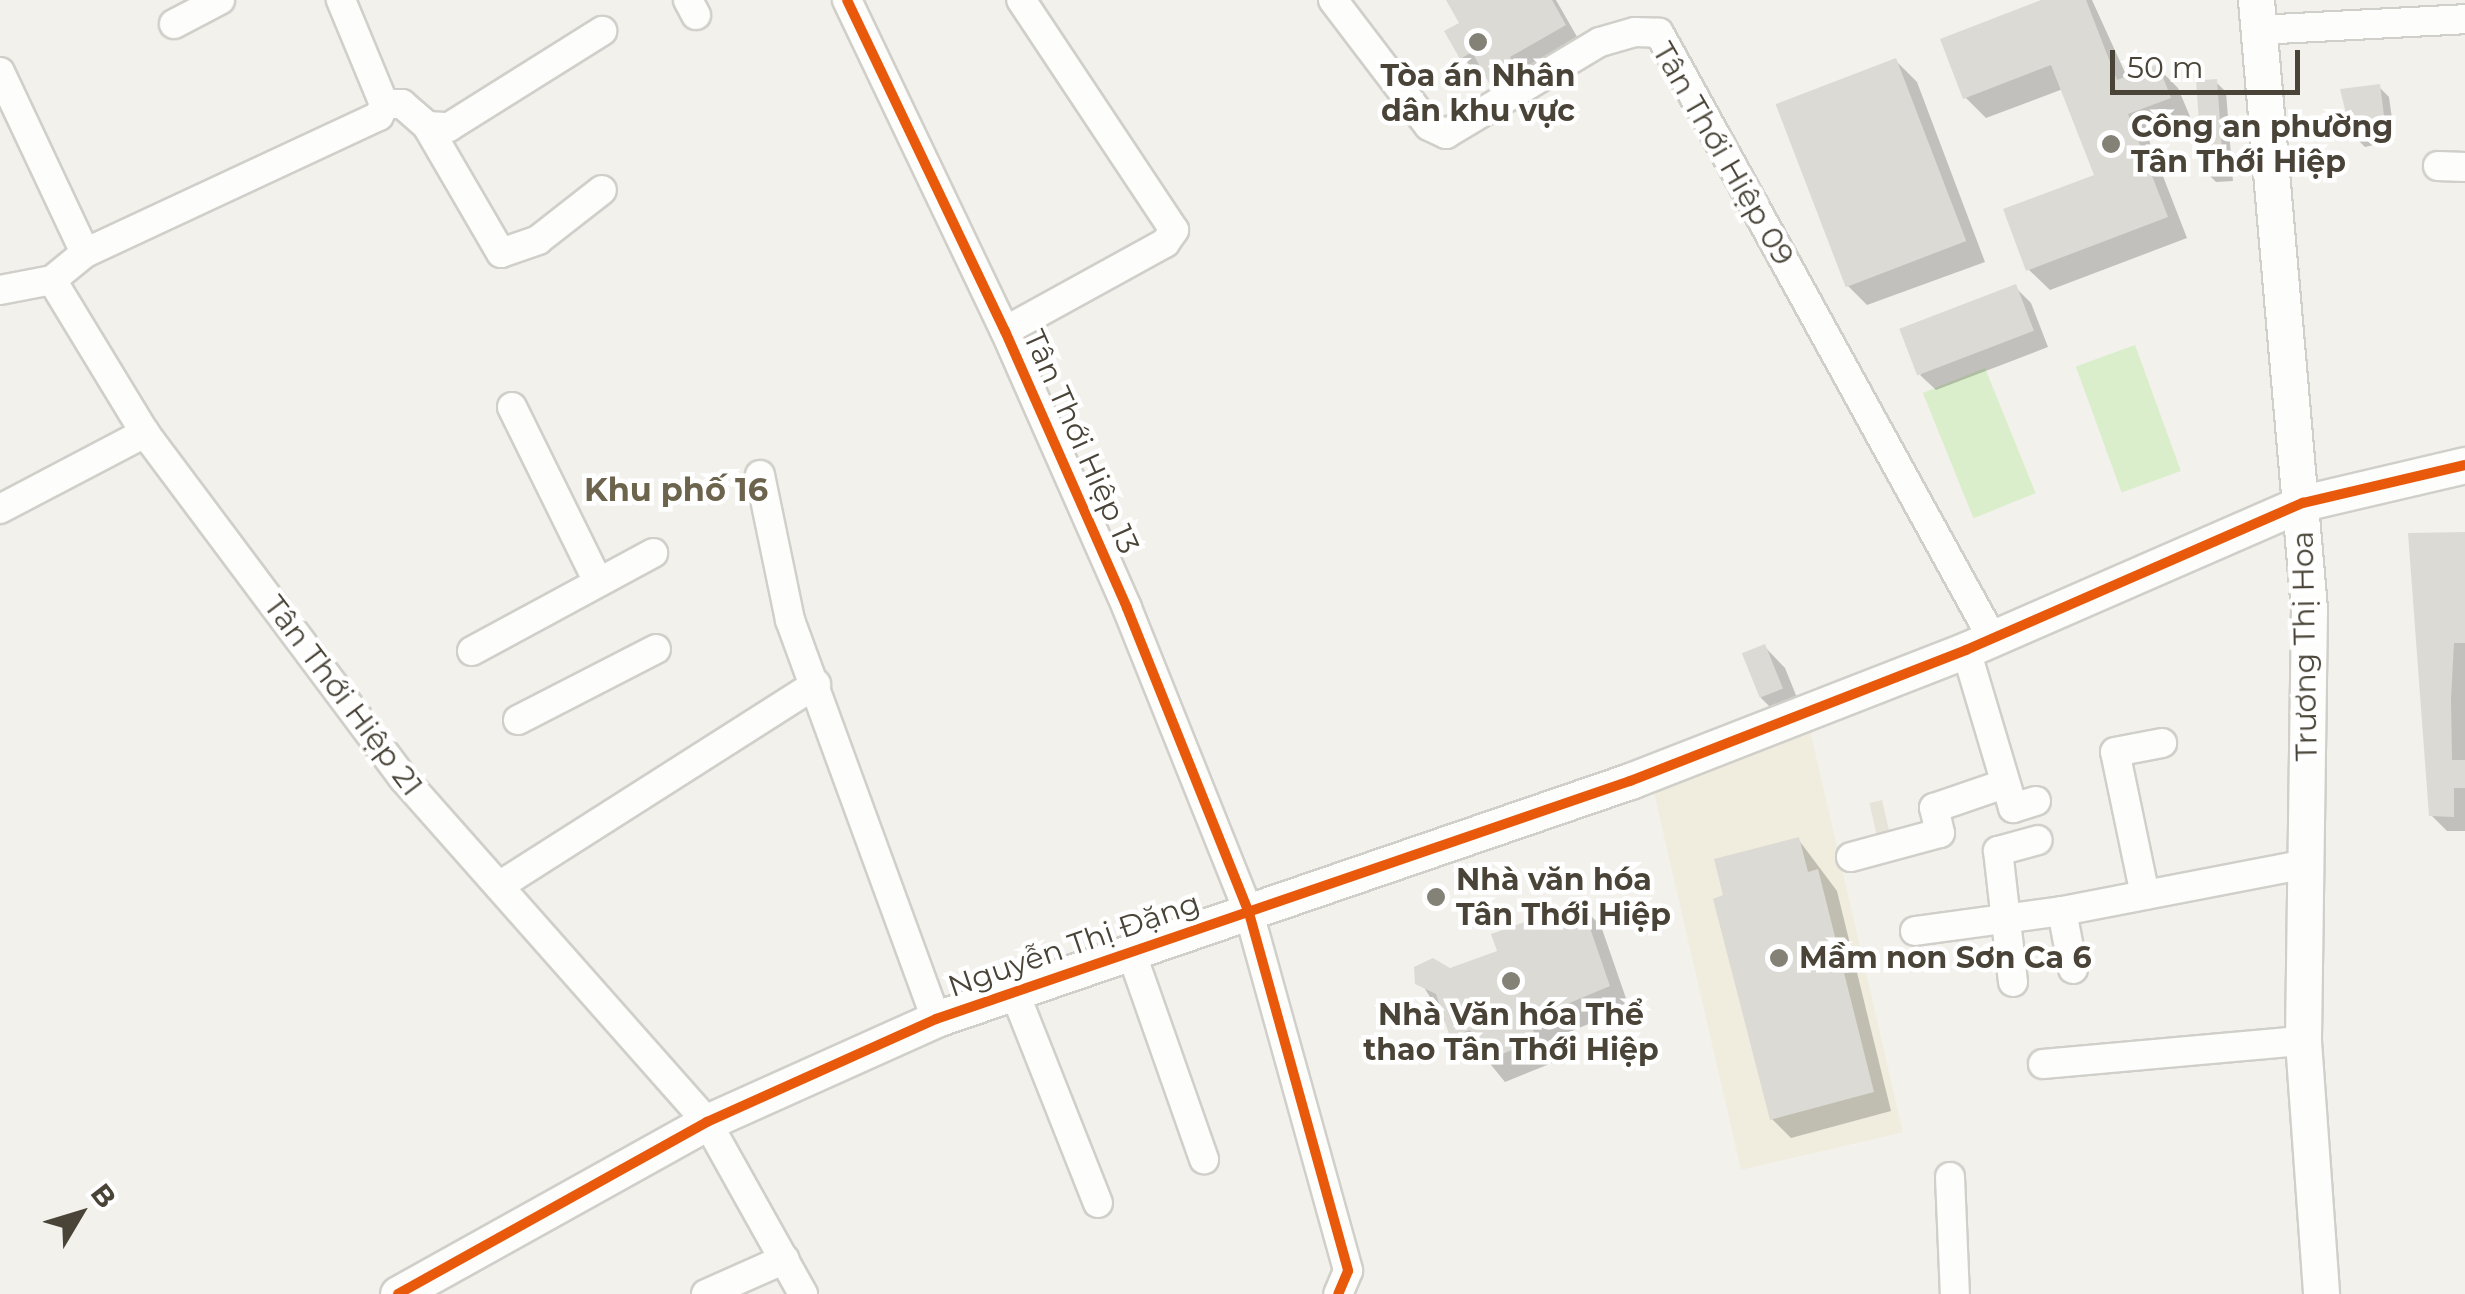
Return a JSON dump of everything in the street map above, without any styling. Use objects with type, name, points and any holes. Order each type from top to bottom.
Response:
[{"type":"street","points":[[174,24],[220,0]]},
{"type":"street","points":[[0,290],[52,280],[85,253],[378,116],[384,104],[341,0]]},
{"type":"street","name":"Tân Thới Hiệp 13","points":[[847,0],[1005,330],[1128,608],[1249,913],[1348,1271],[1339,1294]]},
{"type":"street","points":[[1005,330],[1165,243],[1174,230],[1020,0]]},
{"type":"street","name":"Tân Thới Hiệp 09","points":[[1333,0],[1429,126],[1446,134],[1600,42],[1635,32],[1658,33],[1979,643]]},
{"type":"street","points":[[2257,15],[2465,19]]},
{"type":"street","name":"Trương Thị Hoa","points":[[2257,15],[2303,504],[2310,738],[2302,866],[2304,1041],[2320,1294]]},
{"type":"street","points":[[427,126],[449,127],[602,31]]},
{"type":"street","points":[[0,72],[85,253]]},
{"type":"street","points":[[384,104],[402,104],[427,126],[501,253],[538,240],[602,190]]},
{"type":"street","name":"Tân Thới Hiệp 21","points":[[52,280],[145,433],[402,778],[707,1122],[803,1294]]},
{"type":"street","points":[[512,407],[598,582]]},
{"type":"street","points":[[0,509],[145,433]]},
{"type":"street","name":"Nguyễn Thị Đặng","points":[[398,1294],[707,1122],[936,1019],[1130,950],[1493,832],[1979,643],[2303,504],[2465,466]]},
{"type":"street","points":[[760,474],[790,620],[936,1019]]},
{"type":"street","points":[[472,651],[653,553]]},
{"type":"street","points":[[1979,643],[2004,784],[2013,808],[2036,801]]},
{"type":"street","points":[[518,720],[656,649]]},
{"type":"street","points":[[499,886],[816,684]]},
{"type":"street","points":[[2145,895],[2115,752],[2162,743]]},
{"type":"street","points":[[1851,857],[1940,834],[1934,808],[2004,784]]},
{"type":"street","points":[[2013,982],[1998,850],[2038,840]]},
{"type":"street","points":[[1916,931],[2062,911],[2302,866]]},
{"type":"street","points":[[2062,911],[2074,969]]},
{"type":"street","points":[[1130,950],[1204,1158]]},
{"type":"street","points":[[1014,992],[1098,1203]]},
{"type":"street","points":[[2044,1064],[2304,1041]]},
{"type":"street","points":[[1950,1177],[1956,1294]]},
{"type":"street","points":[[706,1294],[784,1258]]},
{"type":"shaded area","name":"Mầm non Sơn Ca 6","points":[[1809,726],[1903,1132],[1741,1170],[1647,763]]},
{"type":"shaded area","points":[[1882,800],[1892,845],[1880,848],[1869,803]]},
{"type":"green space","points":[[2135,345],[2181,471],[2122,492],[2076,367]]},
{"type":"green space","points":[[1985,368],[2036,493],[1973,518],[1923,393]]},
{"type":"building","name":"Tòa án Nhân dân khu vực","points":[[1446,0],[1552,0],[1566,25],[1510,57],[1517,69],[1490,85],[1472,52],[1460,59],[1444,31],[1459,23]]},
{"type":"building","name":"Công an phường Tân Thới Hiệp","points":[[2041,0],[2086,0],[2117,80],[2158,64],[2171,98],[2128,114],[2168,217],[2026,271],[2003,209],[2094,175],[2051,65],[1963,99],[1940,39]]},
{"type":"building","points":[[1896,58],[1966,241],[1846,287],[1776,104]]},
{"type":"building","points":[[2217,79],[2223,172],[2203,173],[2196,80]]},
{"type":"building","points":[[2380,84],[2386,131],[2352,138],[2340,89]]},
{"type":"building","points":[[2016,284],[2034,331],[1917,375],[1899,329]]},
{"type":"building","points":[[2465,532],[2465,643],[2454,643],[2451,699],[2452,760],[2465,760],[2465,788],[2454,788],[2454,817],[2429,816],[2408,533]]},
{"type":"building","points":[[1765,644],[1783,689],[1760,698],[1742,653]]},
{"type":"building","points":[[1799,837],[1808,872],[1818,869],[1874,1092],[1770,1120],[1713,899],[1723,895],[1714,859]]},
{"type":"building","name":"Nhà Văn hóa Thể thao Tân Thới Hiệp","points":[[1581,902],[1610,986],[1529,1020],[1537,1040],[1482,1062],[1470,1030],[1450,1037],[1436,994],[1415,984],[1414,967],[1433,958],[1450,968],[1497,951],[1491,934]]},
{"type":"cycle path","points":[[847,0],[1005,331],[1127,608],[1249,913],[1348,1271],[1338,1294]]},
{"type":"cycle path","points":[[398,1294],[707,1122],[936,1019],[1630,781],[1966,650],[2303,503],[2465,465]]},
{"type":"place","name":"Tòa án Nhân dân khu vực","points":[[1478,42]]},
{"type":"place","name":"Công an phường Tân Thới Hiệp","points":[[2111,144]]},
{"type":"place","name":"Nhà văn hóa Tân Thới Hiệp","points":[[1436,897]]},
{"type":"place","name":"Mầm non Sơn Ca 6","points":[[1779,958]]},
{"type":"place","name":"Nhà Văn hóa Thể thao Tân Thới Hiệp","points":[[1511,981]]},
{"type":"district","name":"Khu phố 16","points":[[676,490]]}]
